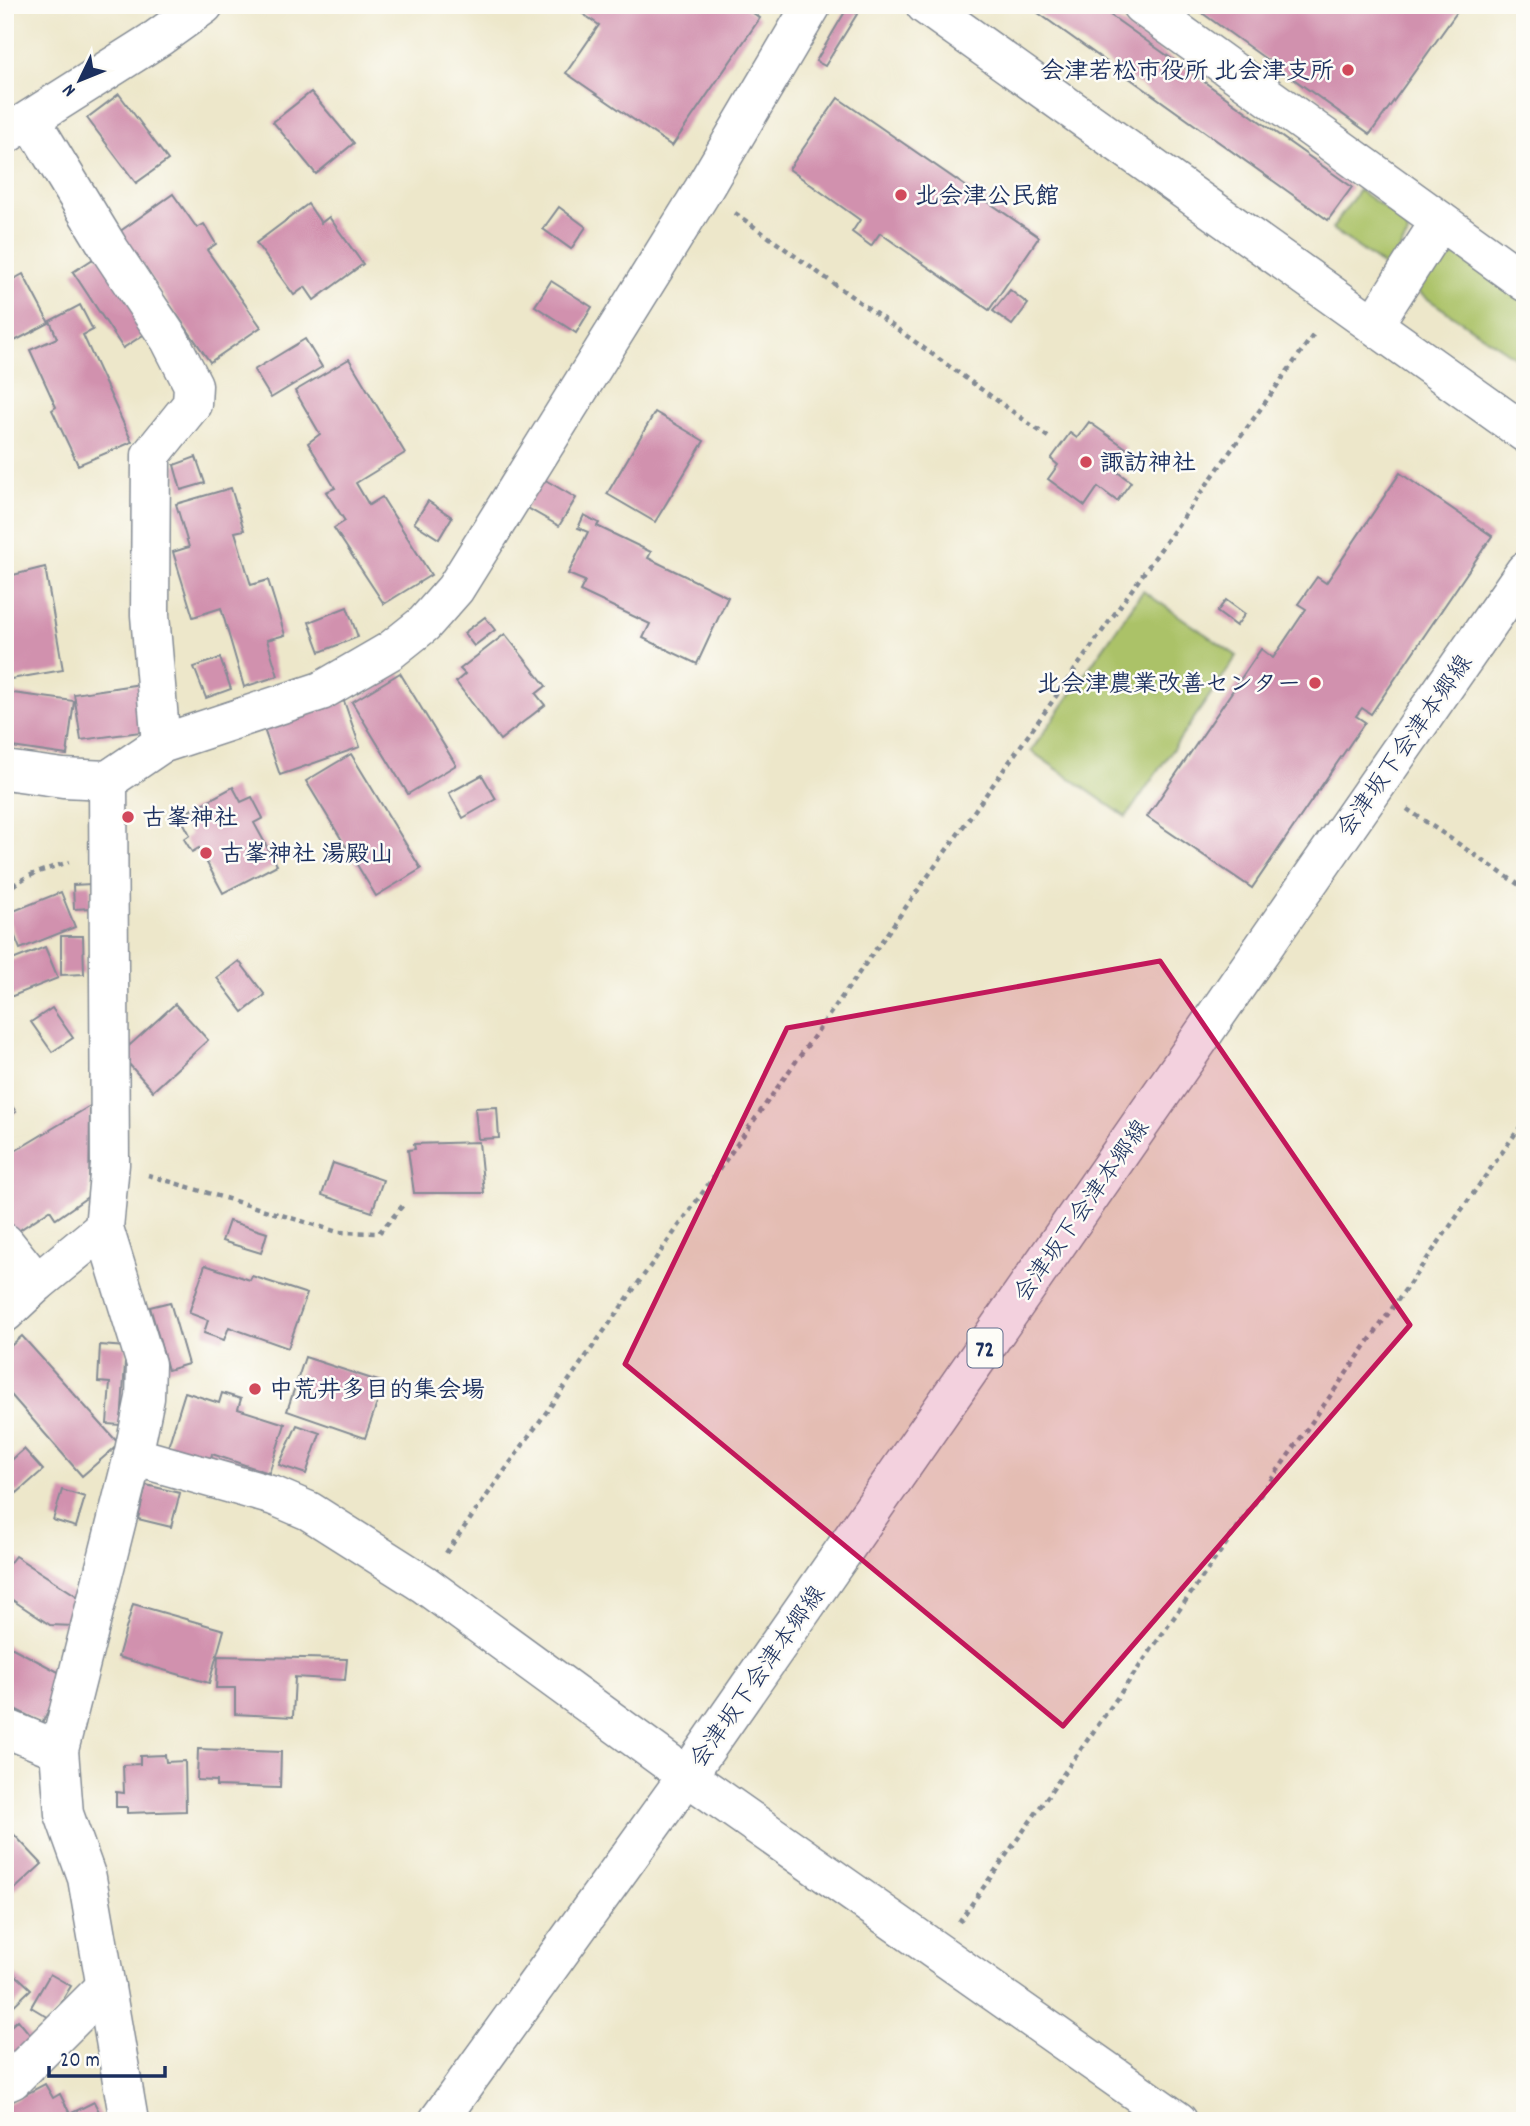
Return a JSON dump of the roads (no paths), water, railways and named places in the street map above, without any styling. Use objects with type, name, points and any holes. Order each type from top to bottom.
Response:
[{"type":"street","points":[[161,744],[150,615],[151,455],[192,404],[193,386],[170,340],[110,250],[18,128],[159,38],[204,5]]},
{"type":"street","points":[[5,770],[63,778],[108,779],[161,744],[321,691],[390,651],[424,624],[455,589],[703,190],[812,5]]},
{"type":"street","points":[[925,5],[1525,433]]},
{"type":"street","points":[[1141,5],[1525,282]]},
{"type":"street","points":[[1374,324],[1440,221]]},
{"type":"street","name":"会津坂下会津本郷線","points":[[438,2121],[687,1776],[1525,571]]},
{"type":"street","points":[[108,779],[110,1164],[104,1228],[146,1364],[145,1398],[133,1456],[59,1750],[64,1814],[87,1878],[129,2121]]},
{"type":"street","points":[[5,1313],[104,1228]]},
{"type":"street","points":[[5,1243],[37,1283]]},
{"type":"street","points":[[133,1456],[274,1496],[309,1511],[424,1584],[687,1776],[1178,2121]]},
{"type":"street","points":[[5,1728],[59,1750]]},
{"type":"street","points":[[5,2083],[12,2080],[106,1986]]},
{"type":"place","name":"会津若松市役所 北会津支所","points":[[1348,70]]},
{"type":"place","name":"北会津公民館","points":[[901,195]]},
{"type":"place","name":"諏訪神社","points":[[1086,462]]},
{"type":"place","name":"北会津農業改善センター","points":[[1315,683]]},
{"type":"place","name":"古峯神社","points":[[128,817]]},
{"type":"place","name":"古峯神社 湯殿山","points":[[206,853]]},
{"type":"place","name":"中荒井多目的集会場","points":[[255,1389]]}]
